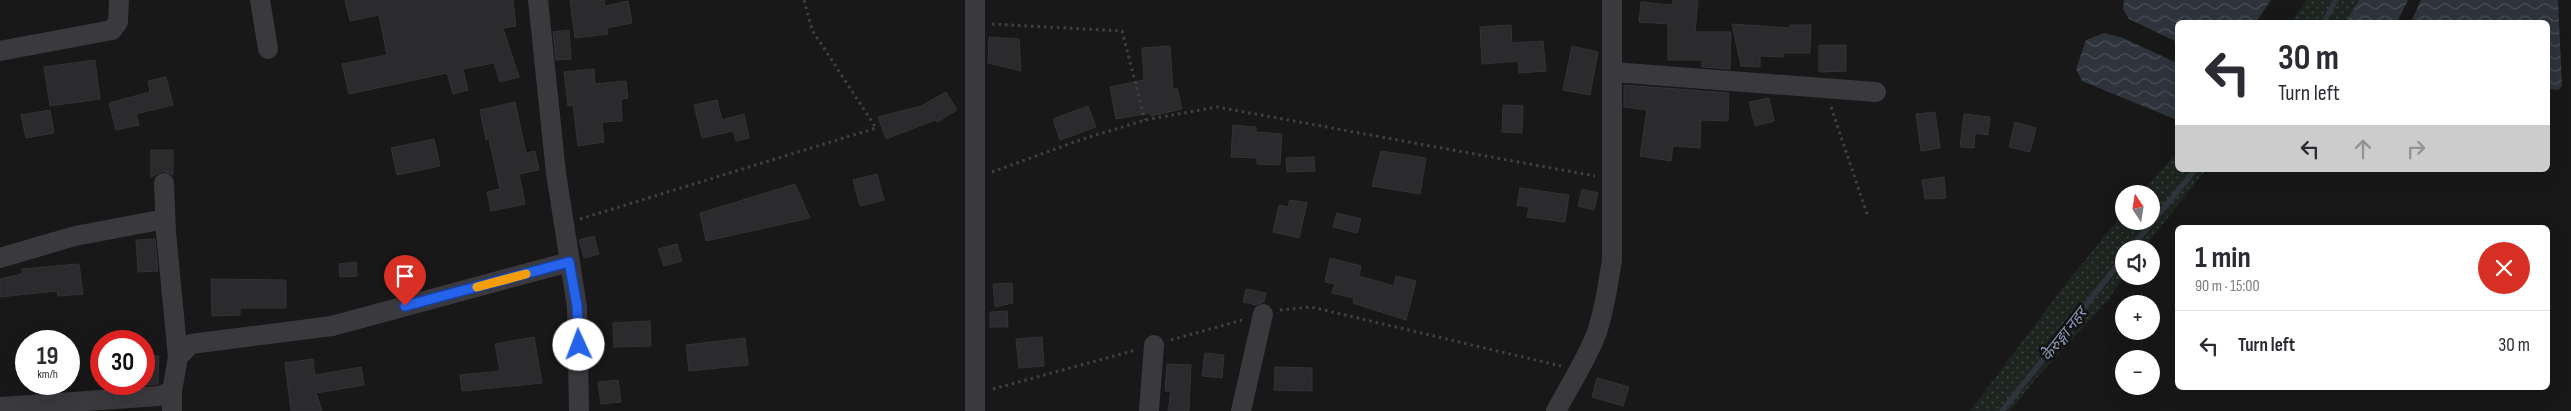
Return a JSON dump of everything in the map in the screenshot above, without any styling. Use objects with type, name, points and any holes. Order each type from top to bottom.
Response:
[{"type":"street","points":[[0,51],[112,30],[118,22],[118,0]]},
{"type":"street","points":[[260,0],[268,49]]},
{"type":"street","points":[[538,0],[556,173],[577,306],[579,411]]},
{"type":"street","points":[[974,0],[975,411]]},
{"type":"street","points":[[1556,411],[1579,370],[1596,332],[1605,300],[1612,260],[1612,0]]},
{"type":"street","points":[[1613,72],[1876,92]]},
{"type":"street","points":[[0,407],[159,396],[172,401],[178,358],[165,219],[164,182]]},
{"type":"street","points":[[0,258],[75,236],[165,219]]},
{"type":"street","points":[[178,358],[191,344],[332,326],[569,262]]},
{"type":"street","points":[[1241,411],[1263,314]]},
{"type":"street","points":[[1149,411],[1154,345]]},
{"type":"path","points":[[565,224],[876,128],[812,30],[804,0]]},
{"type":"path","points":[[974,23],[1122,32],[1145,120]]},
{"type":"path","points":[[1823,88],[1868,217]]},
{"type":"path","points":[[973,179],[1080,140],[1145,120],[1217,107],[1613,180]]},
{"type":"shaded area","points":[[2306,0],[2358,0],[2350,20],[2292,20]]},
{"type":"shaded area","points":[[2175,154],[2175,172],[2204,172],[2160,228],[2160,185],[2148,185]]},
{"type":"shaded area","points":[[2115,223],[2115,230],[2158,230],[2150,240],[2115,240],[2115,285],[2118,285],[2109,299],[2034,381],[2010,411],[1970,411],[2064,286]]},
{"type":"water","points":[[2124,0],[2271,0],[2257,20],[2175,20],[2175,41],[2129,19],[2123,9]]},
{"type":"water","points":[[2359,0],[2408,0],[2398,20],[2347,20]]},
{"type":"water","points":[[2421,0],[2558,0],[2562,86],[2558,90],[2550,89],[2550,20],[2412,20]]},
{"type":"water","points":[[2104,33],[2123,38],[2175,62],[2175,119],[2082,81],[2076,69],[2086,40]]},
{"type":"building","points":[[345,0],[513,0],[516,26],[503,28],[519,77],[500,82],[494,63],[463,69],[468,90],[453,94],[447,73],[349,94],[342,64],[387,55],[379,15],[350,21]]},
{"type":"building","points":[[570,0],[604,0],[605,6],[628,1],[632,23],[607,28],[608,34],[575,38]]},
{"type":"building","points":[[1673,0],[1698,0],[1695,32],[1731,32],[1730,69],[1702,67],[1702,60],[1668,60],[1668,24],[1639,22],[1641,2],[1673,5]]},
{"type":"building","points":[[1732,24],[1790,28],[1790,25],[1811,25],[1810,53],[1784,53],[1783,57],[1760,56],[1760,67],[1741,66]]},
{"type":"building","points":[[1511,25],[1512,43],[1543,41],[1546,71],[1519,73],[1518,61],[1482,64],[1480,27]]},
{"type":"building","points":[[569,30],[571,59],[556,60],[553,32]]},
{"type":"building","points":[[989,37],[1019,39],[1021,71],[988,63]]},
{"type":"building","points":[[1819,45],[1846,45],[1846,71],[1819,72]]},
{"type":"building","points":[[1170,46],[1173,89],[1177,88],[1182,109],[1151,116],[1150,113],[1116,119],[1110,87],[1144,80],[1142,48]]},
{"type":"building","points":[[1572,46],[1598,52],[1590,95],[1563,90]]},
{"type":"building","points":[[95,60],[100,99],[50,106],[44,67]]},
{"type":"building","points":[[594,69],[595,84],[626,81],[628,98],[621,99],[622,121],[602,122],[604,142],[578,146],[573,105],[568,106],[564,72]]},
{"type":"building","points":[[166,77],[173,105],[136,114],[139,125],[116,130],[109,103],[150,92],[148,81]]},
{"type":"building","points":[[1624,85],[1729,93],[1728,121],[1701,120],[1700,148],[1673,146],[1671,161],[1640,156],[1647,110],[1624,107]]},
{"type":"building","points":[[946,92],[957,110],[937,122],[935,120],[886,139],[878,117],[921,106]]},
{"type":"building","points":[[1769,98],[1774,121],[1755,126],[1749,102]]},
{"type":"building","points":[[717,100],[722,120],[744,114],[749,138],[736,141],[733,131],[702,138],[694,105]]},
{"type":"building","points":[[515,102],[526,153],[535,151],[539,170],[519,174],[525,204],[491,211],[487,192],[500,189],[489,139],[486,140],[480,110]]},
{"type":"building","points":[[1503,105],[1523,106],[1522,133],[1502,132]]},
{"type":"building","points":[[1088,106],[1096,127],[1060,140],[1053,119]]},
{"type":"building","points":[[50,110],[54,133],[26,138],[21,115]]},
{"type":"building","points":[[1935,112],[1940,148],[1921,151],[1916,114]]},
{"type":"building","points":[[1964,114],[1990,117],[1988,135],[1975,133],[1974,148],[1960,147]]},
{"type":"building","points":[[2015,122],[2036,128],[2030,152],[2009,147]]},
{"type":"building","points":[[1233,125],[1256,127],[1256,132],[1282,134],[1280,165],[1257,164],[1257,158],[1231,157]]},
{"type":"building","points":[[434,139],[440,166],[397,175],[391,148]]},
{"type":"building","points":[[151,150],[173,150],[173,175],[163,171],[151,177]]},
{"type":"building","points":[[1381,151],[1426,158],[1420,194],[1372,186]]},
{"type":"building","points":[[1314,157],[1315,171],[1287,172],[1286,158]]},
{"type":"building","points":[[877,174],[884,200],[860,206],[853,180]]},
{"type":"building","points":[[1944,177],[1946,198],[1925,199],[1922,180]]},
{"type":"building","points":[[795,184],[810,218],[706,241],[700,213]]},
{"type":"building","points":[[1520,188],[1569,195],[1565,222],[1527,217],[1529,207],[1517,205]]},
{"type":"building","points":[[1582,189],[1598,193],[1594,210],[1578,206]]},
{"type":"building","points":[[1290,200],[1307,203],[1299,238],[1273,232],[1279,205],[1288,207]]},
{"type":"building","points":[[1337,213],[1361,219],[1357,233],[1333,227]]},
{"type":"building","points":[[594,236],[599,254],[584,258],[579,240]]},
{"type":"building","points":[[155,239],[158,271],[138,272],[136,240]]},
{"type":"building","points":[[677,244],[682,261],[664,266],[658,249]]},
{"type":"building","points":[[1330,258],[1361,266],[1359,276],[1394,286],[1396,276],[1416,281],[1406,320],[1353,303],[1354,298],[1332,293],[1335,284],[1325,282]]},
{"type":"building","points":[[356,262],[357,276],[340,277],[339,264]]},
{"type":"building","points":[[79,264],[83,294],[58,296],[57,291],[0,297],[0,279],[22,274],[22,269]]},
{"type":"building","points":[[211,279],[286,280],[286,308],[240,308],[240,315],[212,316]]},
{"type":"building","points":[[1012,283],[1013,303],[995,307],[993,284]]},
{"type":"building","points":[[1246,289],[1266,293],[1264,302],[1256,305],[1243,302]]},
{"type":"building","points":[[1007,311],[1008,327],[990,327],[990,312]]},
{"type":"building","points":[[650,321],[651,346],[614,347],[613,323]]},
{"type":"building","points":[[534,337],[542,383],[462,391],[460,375],[500,371],[495,344]]},
{"type":"building","points":[[1042,337],[1044,366],[1019,368],[1016,339]]},
{"type":"building","points":[[745,338],[748,365],[689,371],[686,345]]},
{"type":"building","points":[[1205,353],[1224,355],[1222,378],[1202,376]]},
{"type":"building","points":[[155,356],[159,356],[158,384],[155,384]]},
{"type":"building","points":[[313,359],[315,375],[361,367],[364,385],[316,393],[322,411],[291,411],[285,363]]},
{"type":"building","points":[[1167,364],[1191,365],[1189,411],[1168,411],[1171,391],[1165,391]]},
{"type":"building","points":[[1275,367],[1312,368],[1312,391],[1274,390]]},
{"type":"building","points":[[1597,378],[1629,387],[1623,406],[1592,397]]},
{"type":"building","points":[[618,380],[621,402],[601,404],[598,382]]},
{"type":"waterway","name":"केेरुङ्गा नहर","points":[[2325,20],[2336,0]]},
{"type":"waterway","name":"केेरुङ्गा नहर","points":[[2137,240],[2193,172]]},
{"type":"waterway","name":"केेरुङ्गा नहर","points":[[2002,411],[2115,268]]},
{"type":"slow traffic","points":[[477,287],[526,274]]},
{"type":"route","points":[[405,306],[569,262],[577,306],[579,345]]}]
